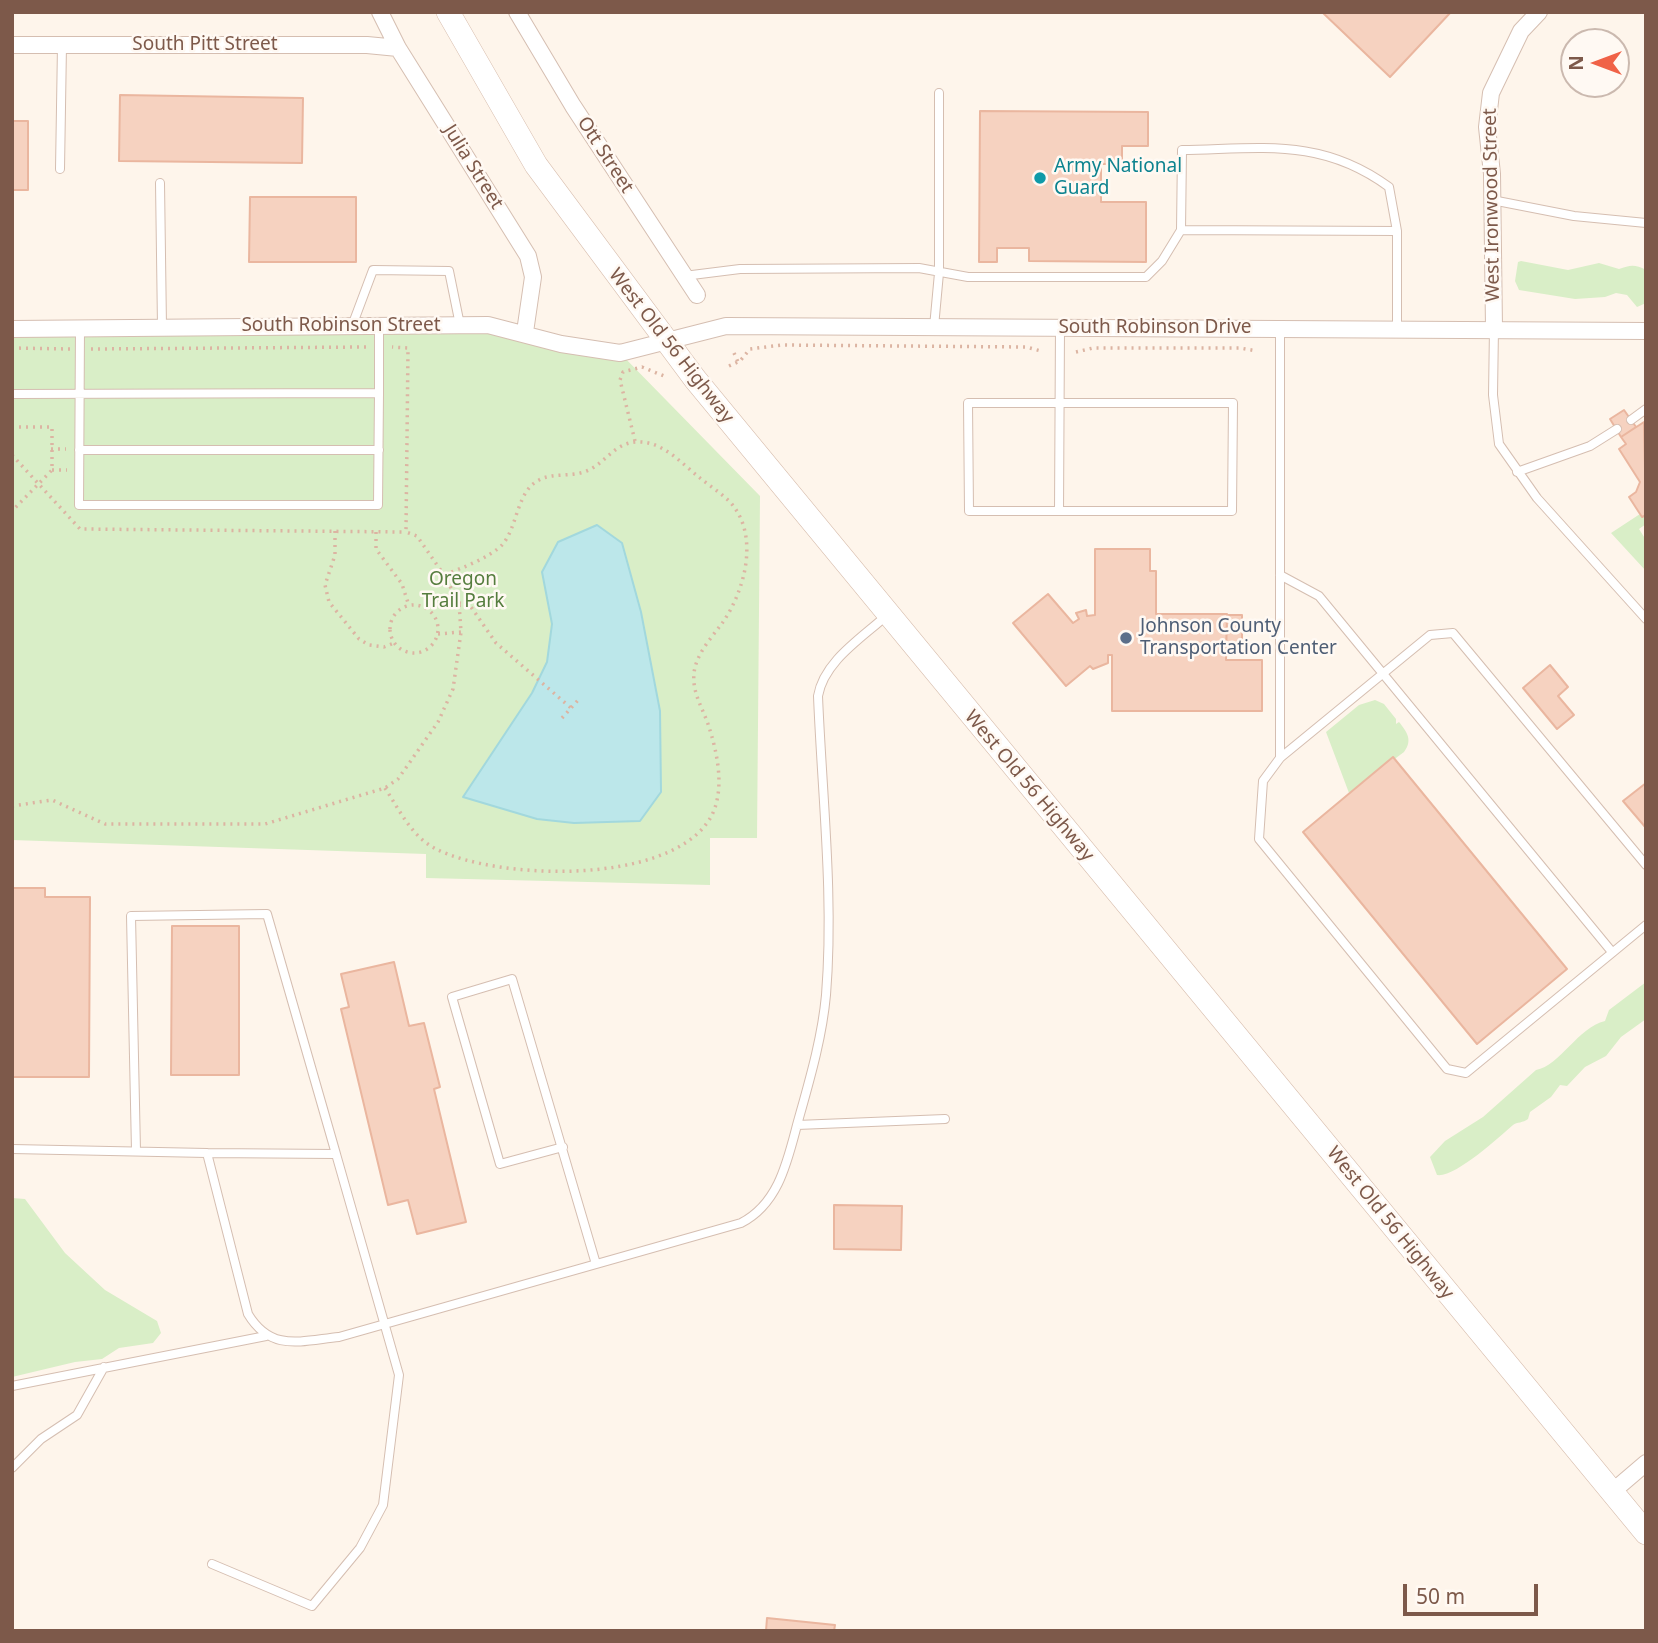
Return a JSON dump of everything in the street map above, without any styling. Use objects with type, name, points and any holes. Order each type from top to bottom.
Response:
[{"type":"main road","name":"West Old 56 Highway","points":[[448,12],[536,165],[666,343],[887,615],[1646,1534]]},
{"type":"street","name":"Julia Street","points":[[380,12],[398,48],[527,256],[533,277],[525,332]]},
{"type":"street","name":"Ott Street","points":[[517,12],[573,106],[697,295]]},
{"type":"street","name":"West Ironwood Street","points":[[1494,328],[1492,200],[1487,127],[1491,93],[1521,32],[1539,12]]},
{"type":"street","name":"South Pitt Street","points":[[12,45],[367,45],[398,48]]},
{"type":"street","name":"South Robinson Street","points":[[12,329],[488,325],[525,332],[561,344],[612,352],[666,343]]},
{"type":"street","name":"South Robinson Drive","points":[[666,343],[726,326],[1494,328],[1646,331]]},
{"type":"street","points":[[1612,1492],[1646,1463]]},
{"type":"lane","points":[[60,169],[62,45]]},
{"type":"lane","points":[[934,327],[939,272],[939,93]]},
{"type":"lane","points":[[684,276],[740,270],[919,268],[968,277],[1146,277],[1162,261],[1181,230],[1182,150],[1301,148],[1360,166],[1389,187],[1397,231],[1397,328]]},
{"type":"lane","points":[[160,183],[162,327]]},
{"type":"lane","points":[[1492,200],[1574,216],[1646,223]]},
{"type":"lane","points":[[1181,230],[1397,231]]},
{"type":"lane","points":[[352,326],[373,270],[449,271],[460,325]]},
{"type":"lane","points":[[80,328],[79,505],[378,505],[379,326]]},
{"type":"lane","points":[[1059,511],[1060,327]]},
{"type":"lane","points":[[1280,328],[1280,758]]},
{"type":"lane","points":[[1494,328],[1494,425],[1499,444],[1517,472],[1646,619]]},
{"type":"lane","points":[[12,394],[379,393]]},
{"type":"lane","points":[[968,403],[1233,403],[1233,511],[1059,511],[969,511],[968,403]]},
{"type":"lane","points":[[1631,419],[1646,409]]},
{"type":"lane","points":[[1517,472],[1590,446],[1617,429]]},
{"type":"lane","points":[[79,450],[379,450]]},
{"type":"lane","points":[[1280,575],[1318,596],[1384,671],[1612,952]]},
{"type":"lane","points":[[207,1153],[248,1314],[259,1332],[274,1340],[305,1341],[339,1337],[741,1223],[757,1215],[770,1200],[781,1178],[821,1035],[826,995],[828,923],[818,696],[825,673],[887,615]]},
{"type":"lane","points":[[1646,865],[1453,633],[1430,635],[1384,671],[1280,758],[1264,781],[1259,839],[1447,1069],[1466,1073],[1646,925]]},
{"type":"lane","points":[[136,1151],[131,916],[267,914],[399,1376],[396,1423],[383,1505],[360,1548],[312,1605],[212,1564]]},
{"type":"lane","points":[[563,1147],[500,1164],[452,997],[512,979],[563,1147],[596,1265]]},
{"type":"lane","points":[[797,1125],[945,1119]]},
{"type":"lane","points":[[12,1149],[336,1154]]},
{"type":"lane","points":[[12,1386],[266,1336]]},
{"type":"lane","points":[[12,1468],[41,1439],[77,1415],[104,1367]]},
{"type":"path","points":[[729,366],[738,362],[750,349],[782,345],[1026,347],[1041,351]]},
{"type":"path","points":[[12,348],[408,348],[406,532]]},
{"type":"path","points":[[1076,352],[1093,348],[1240,348],[1257,351]]},
{"type":"path","points":[[734,352],[738,362]]},
{"type":"path","points":[[635,441],[620,380],[623,372],[642,367],[664,376]]},
{"type":"path","points":[[12,427],[52,427],[52,470],[12,510]]},
{"type":"path","points":[[385,788],[416,835],[435,849],[505,870],[602,870],[679,848],[707,823],[716,800],[719,779],[715,748],[695,691],[694,671],[705,646],[740,595],[747,545],[732,503],[656,444],[635,441],[615,449],[591,469],[539,479],[525,493],[502,545],[444,575]]},
{"type":"path","points":[[12,455],[80,529],[376,531],[406,532],[417,536],[444,575],[459,603],[461,632],[453,689],[438,722],[398,779],[385,788],[265,824],[105,824],[52,800],[12,806]]},
{"type":"path","points":[[335,531],[335,555],[325,585],[329,602],[359,639],[369,645],[384,647],[394,643]]},
{"type":"path","points":[[376,531],[376,549],[402,583],[409,606]]},
{"type":"path","points":[[459,603],[469,604],[496,643],[571,708]]},
{"type":"path","points":[[417,605],[431,612],[436,619],[438,634],[433,645],[421,653],[402,651],[394,643],[391,623],[401,609],[409,606],[417,605]]},
{"type":"path","points":[[438,634],[461,632]]},
{"type":"path","points":[[562,718],[580,698]]},
{"type":"green space","points":[[1518,262],[1568,270],[1599,263],[1619,269],[1639,267],[1646,270],[1646,303],[1637,307],[1627,295],[1616,293],[1605,297],[1575,299],[1519,290],[1515,281]]},
{"type":"green space","name":"Oregon Trail Park","points":[[488,325],[620,353],[760,496],[757,838],[710,838],[710,885],[426,878],[426,854],[12,840],[12,329]]},
{"type":"green space","points":[[1640,514],[1646,515],[1646,524],[1639,529],[1646,540],[1646,571],[1611,533]]},
{"type":"green space","points":[[1375,700],[1384,704],[1396,719],[1396,724],[1399,722],[1402,726],[1408,736],[1408,744],[1404,752],[1349,793],[1326,732],[1359,705]]},
{"type":"green space","points":[[1646,982],[1646,1019],[1621,1037],[1606,1056],[1585,1067],[1567,1086],[1560,1085],[1551,1097],[1530,1112],[1528,1119],[1513,1125],[1465,1164],[1437,1175],[1430,1157],[1445,1141],[1483,1117],[1536,1070],[1553,1062],[1586,1031],[1605,1021],[1609,1010]]},
{"type":"green space","points":[[12,1198],[25,1199],[65,1253],[105,1290],[157,1321],[161,1333],[153,1343],[119,1348],[102,1359],[75,1362],[12,1377]]},
{"type":"water","points":[[597,525],[622,543],[641,612],[660,711],[661,792],[640,821],[574,823],[537,819],[463,797],[532,693],[547,662],[552,624],[542,572],[558,542]]},
{"type":"building","points":[[1322,12],[1451,12],[1390,77]]},
{"type":"building","points":[[120,95],[303,98],[302,163],[119,161]]},
{"type":"building","name":"Army National Guard","points":[[980,111],[1148,112],[1148,146],[1122,146],[1122,164],[1101,164],[1101,202],[1146,202],[1146,262],[1029,261],[1029,248],[997,248],[997,262],[979,262]]},
{"type":"building","points":[[12,113],[13,121],[28,121],[28,190],[12,190]]},
{"type":"building","points":[[250,197],[356,197],[356,262],[249,262]]},
{"type":"building","points":[[1624,410],[1636,427],[1621,437],[1610,419]]},
{"type":"building","points":[[1644,422],[1646,515],[1642,517],[1629,497],[1636,492],[1640,482],[1619,449],[1626,444],[1621,437]]},
{"type":"building","name":"Johnson County Transportation Center","points":[[1095,549],[1150,549],[1150,571],[1156,571],[1156,614],[1227,614],[1226,660],[1262,660],[1262,711],[1112,711],[1112,655],[1108,655],[1108,663],[1093,669],[1090,666],[1066,686],[1013,623],[1048,594],[1073,623],[1079,619],[1076,613],[1086,610],[1087,616],[1095,615]]},
{"type":"building","points":[[1227,615],[1242,615],[1242,653],[1226,653]]},
{"type":"building","points":[[1550,665],[1568,687],[1558,696],[1574,715],[1557,729],[1523,688]]},
{"type":"building","points":[[1393,757],[1567,969],[1477,1044],[1303,832]]},
{"type":"building","points":[[1646,783],[1646,828],[1623,801]]},
{"type":"building","points":[[12,888],[45,888],[45,897],[90,897],[89,1077],[12,1077]]},
{"type":"building","points":[[172,926],[239,926],[239,1075],[171,1075]]},
{"type":"building","points":[[394,962],[409,1026],[424,1023],[440,1087],[434,1089],[466,1222],[417,1234],[408,1200],[388,1205],[341,1009],[349,1007],[341,974]]},
{"type":"building","points":[[834,1205],[902,1206],[901,1250],[834,1249]]},
{"type":"building","points":[[767,1618],[835,1625],[834,1631],[766,1631]]},
{"type":"place","name":"Army National Guard","points":[[1040,178]]},
{"type":"place","name":"Johnson County Transportation Center","points":[[1126,638]]}]
